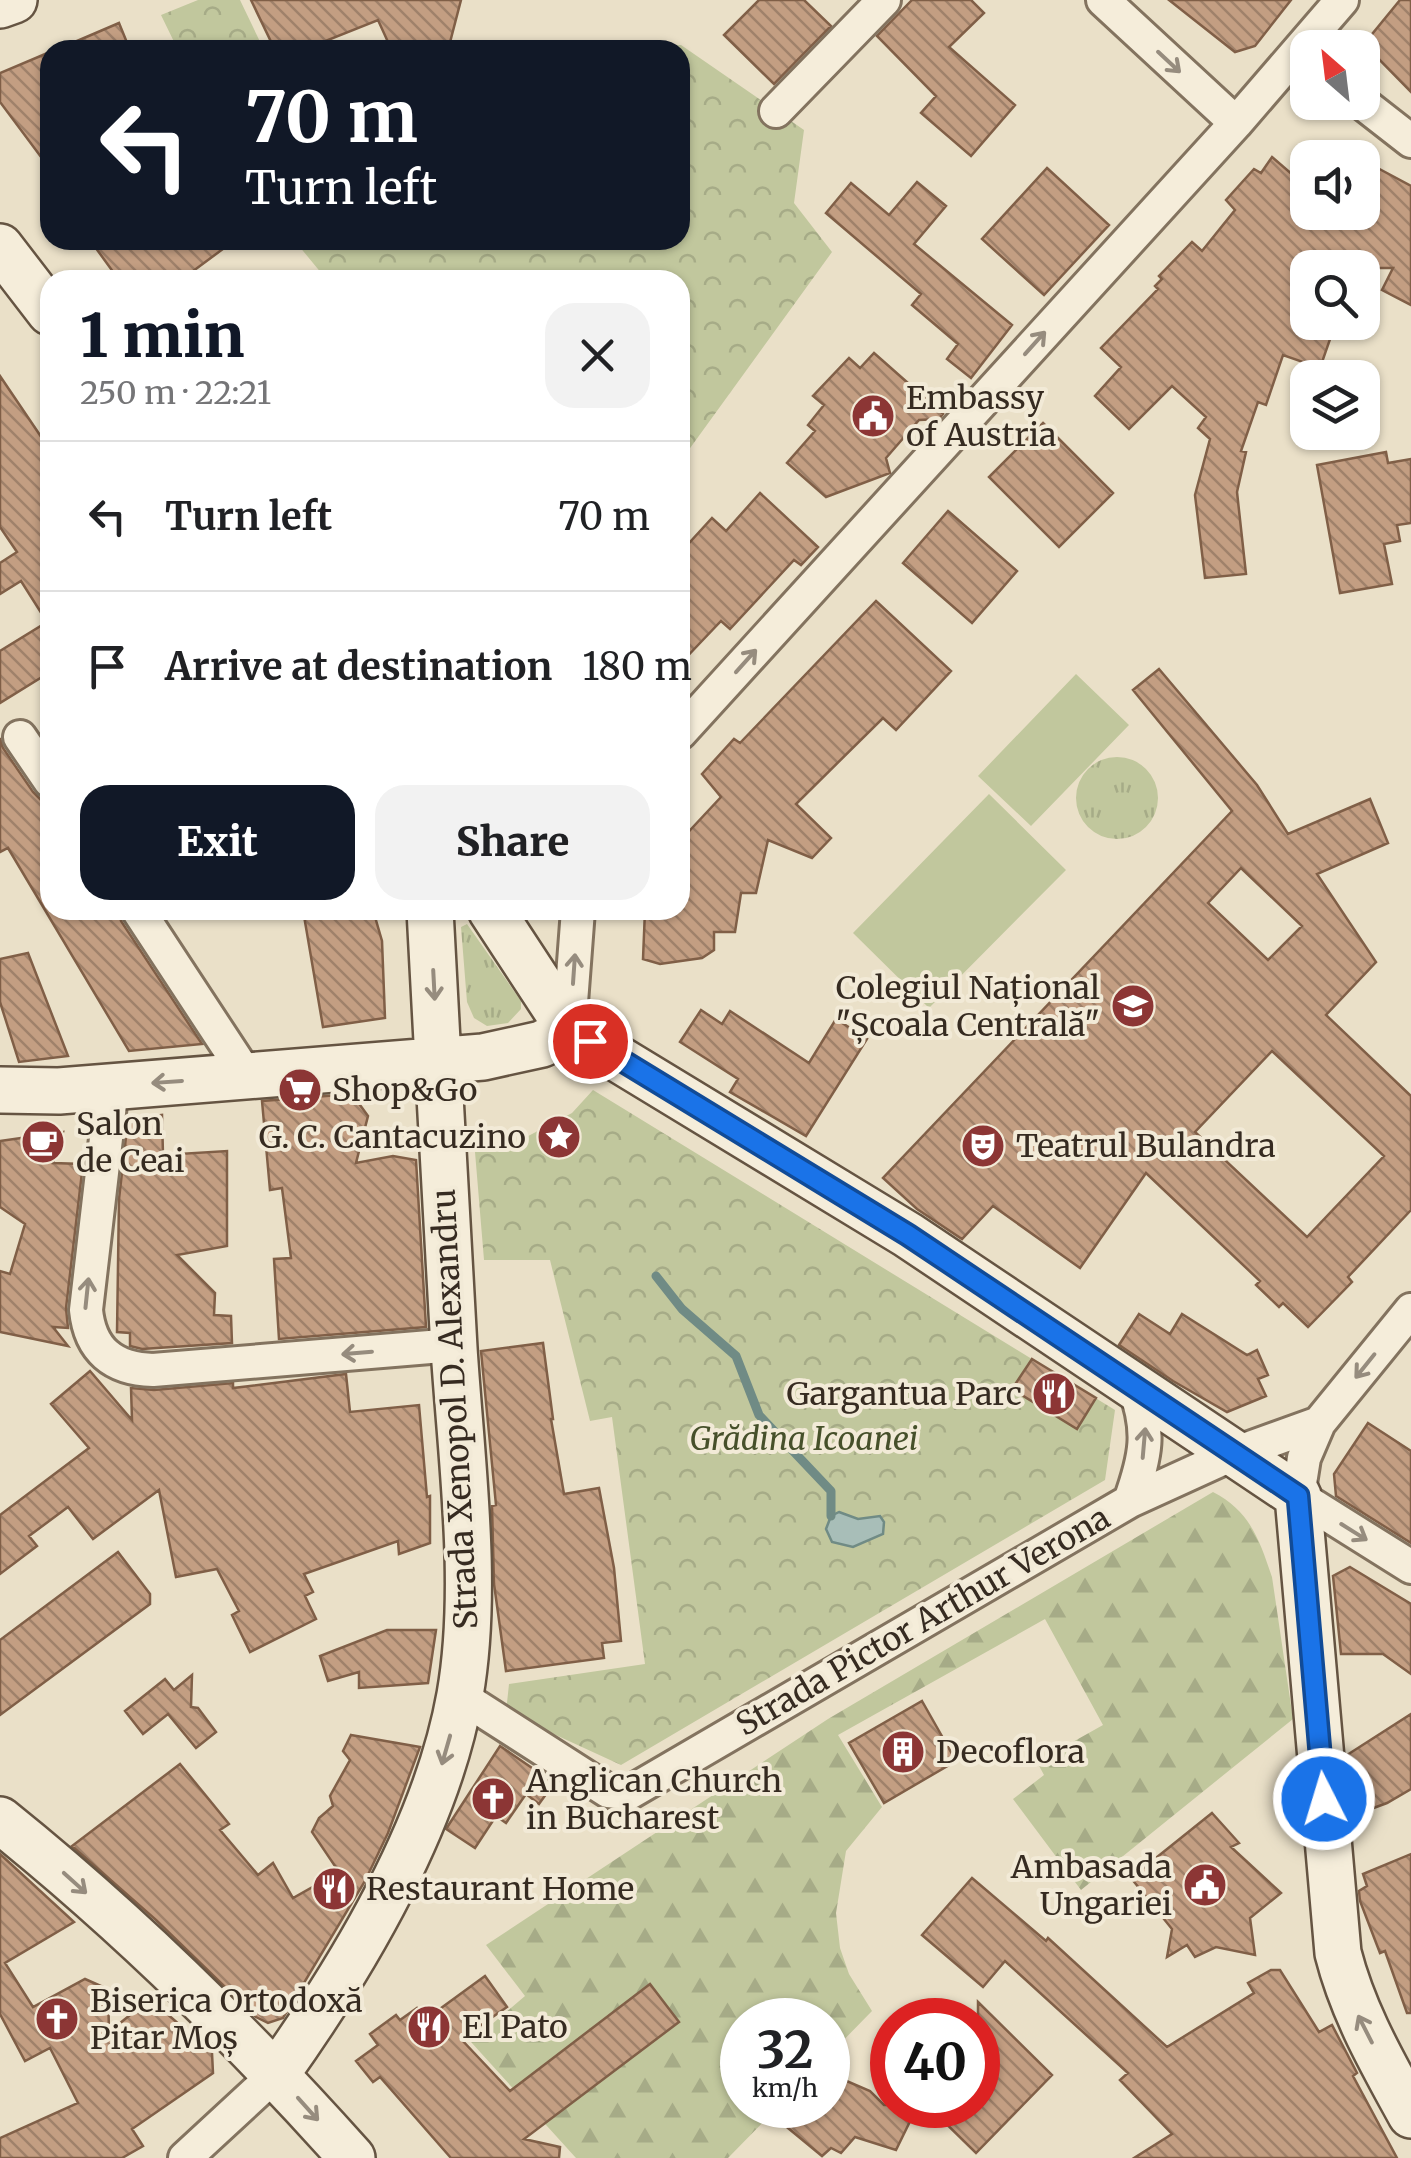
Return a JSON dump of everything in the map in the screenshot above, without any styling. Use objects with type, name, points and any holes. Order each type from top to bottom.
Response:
[{"type":"street","points":[[0,5],[14,0]]},
{"type":"street","points":[[776,110],[884,0]]},
{"type":"street","points":[[1103,0],[1236,123]]},
{"type":"street","points":[[1321,30],[1342,0]]},
{"type":"street","points":[[690,722],[1236,123],[1290,70]]},
{"type":"street","points":[[1380,117],[1411,141]]},
{"type":"street","points":[[0,247],[40,299]]},
{"type":"street","points":[[20,737],[40,766]]},
{"type":"street","points":[[145,920],[247,1076]]},
{"type":"street","name":"Strada Xenopol D. Alexandru","points":[[276,2073],[302,2036],[400,1868],[424,1816],[460,1696],[466,1559],[431,920]]},
{"type":"street","points":[[498,920],[569,1029],[908,1235],[1233,1454],[1411,1568]]},
{"type":"street","points":[[569,1029],[577,920]]},
{"type":"street","points":[[0,1090],[59,1091],[515,1052],[542,1044],[569,1029]]},
{"type":"street","points":[[112,1087],[86,1310],[96,1346],[108,1358],[122,1366],[153,1370],[454,1345]]},
{"type":"street","points":[[1411,1310],[1319,1423],[1304,1458],[1298,1496],[1338,1953],[1348,1994],[1411,2115]]},
{"type":"street","name":"Strada Pictor Arthur Verona","points":[[1130,1501],[1145,1454],[1146,1429],[1134,1386]]},
{"type":"street","name":"Strada Pictor Arthur Verona","points":[[460,1696],[608,1791],[629,1793],[1130,1501],[1233,1454],[1319,1423]]},
{"type":"street","points":[[0,1820],[100,1905],[276,2073],[352,2158]]},
{"type":"street","points":[[186,2158],[276,2073]]},
{"type":"green space","points":[[198,0],[240,0],[259,40],[173,40],[161,15]]},
{"type":"green space","points":[[690,51],[804,130],[794,203],[832,252],[690,448],[690,270],[319,270],[302,250],[690,250]]},
{"type":"green space","points":[[1076,674],[1129,725],[1031,826],[978,776]]},
{"type":"green space","points":[[1117,757],[1133,760],[1146,769],[1155,782],[1155,814],[1146,827],[1133,836],[1117,839],[1101,836],[1088,827],[1079,814],[1076,798],[1079,782],[1088,769],[1101,760]]},
{"type":"green space","points":[[989,794],[1066,870],[929,1008],[853,933]]},
{"type":"green space","points":[[467,924],[521,1001],[521,1009],[508,1023],[487,1026],[474,1018],[467,1002],[461,927]]},
{"type":"green space","name":"Grădina Icoanei","points":[[593,1090],[1115,1410],[1105,1480],[621,1765],[506,1712],[509,1684],[645,1664],[612,1417],[590,1421],[550,1260],[484,1260],[474,1140],[513,1144],[572,1113]]},
{"type":"green space","points":[[1213,1492],[1244,1517],[1272,1577],[1293,1719],[1081,1890],[1013,1799],[1044,1775],[1037,1762],[1103,1725],[1045,1619],[838,1735],[882,1807],[846,1851],[836,1913],[840,1948],[870,2013],[850,2034],[850,1998],[720,1998],[720,2128],[757,2128],[728,2158],[576,2158],[471,2042],[525,1996],[486,1945],[828,1719]]},
{"type":"water","points":[[839,1512],[858,1519],[880,1516],[883,1534],[853,1547],[832,1542],[826,1529],[831,1516]]},
{"type":"building","points":[[251,0],[461,0],[451,40],[387,40],[378,20],[328,40],[270,40]]},
{"type":"building","points":[[759,0],[804,0],[831,26],[774,84],[724,35]]},
{"type":"building","points":[[912,0],[971,0],[984,13],[949,47],[1015,105],[971,156],[921,113],[936,96],[877,36]]},
{"type":"building","points":[[1169,0],[1291,0],[1255,46],[1235,52]]},
{"type":"building","points":[[1400,0],[1411,0],[1411,92],[1380,60],[1380,30],[1375,30]]},
{"type":"building","points":[[119,23],[126,40],[79,40]]},
{"type":"building","points":[[40,56],[40,156],[0,102],[0,73]]},
{"type":"building","points":[[1272,157],[1290,172],[1290,230],[1380,230],[1380,169],[1411,186],[1411,305],[1382,290],[1393,268],[1380,268],[1380,250],[1290,250],[1290,340],[1330,340],[1323,360],[1297,360],[1283,355],[1266,405],[1258,402],[1241,451],[1246,452],[1237,492],[1246,574],[1205,578],[1195,495],[1210,439],[1198,428],[1206,417],[1172,386],[1129,429],[1095,396],[1121,367],[1101,348],[1158,289],[1155,286],[1162,279],[1159,276],[1192,242],[1202,251],[1235,210],[1226,200],[1254,169],[1261,173]]},
{"type":"building","points":[[1047,168],[1109,225],[1044,295],[982,239]]},
{"type":"building","points":[[917,182],[946,206],[914,244],[1012,325],[971,378],[947,359],[958,344],[912,305],[921,294],[826,213],[851,183],[889,215]]},
{"type":"building","points":[[97,250],[222,250],[194,270],[112,270]]},
{"type":"building","name":"Embassy of Austria","points":[[874,353],[943,414],[939,419],[919,420],[886,458],[890,473],[826,497],[787,463],[815,431],[808,425],[824,405],[813,396],[849,358],[860,368]]},
{"type":"building","points":[[0,376],[40,435],[40,611],[21,581],[0,594],[0,563],[17,552],[0,527]]},
{"type":"building","points":[[1043,423],[1113,493],[1059,547],[989,477]]},
{"type":"building","points":[[1386,452],[1388,463],[1411,459],[1411,523],[1397,525],[1400,541],[1384,544],[1392,584],[1340,593],[1317,465]]},
{"type":"building","points":[[760,493],[818,547],[801,565],[794,560],[730,629],[721,621],[690,654],[690,542],[712,518],[726,531]]},
{"type":"building","points":[[948,511],[1017,571],[972,623],[903,563]]},
{"type":"building","points":[[876,601],[951,671],[896,730],[883,718],[796,804],[831,838],[812,858],[768,840],[756,893],[741,893],[735,932],[714,932],[714,950],[702,958],[660,964],[643,959],[645,920],[690,920],[690,830],[721,797],[702,774],[734,739],[740,743]]},
{"type":"building","points":[[40,626],[40,678],[0,703],[0,651]]},
{"type":"building","points":[[1159,669],[1257,785],[1288,834],[1370,799],[1388,843],[1317,874],[1376,962],[1326,1015],[1411,1096],[1411,1210],[1348,1277],[1352,1282],[1308,1327],[1283,1303],[1279,1307],[1256,1285],[1260,1281],[1146,1173],[1080,1268],[993,1206],[962,1239],[917,1209],[883,1178],[1232,811],[1133,690]],"holes":[[[1241,868],[1302,926],[1268,960],[1208,903]],[[1272,1051],[1384,1156],[1307,1237],[1195,1132]]]},
{"type":"building","points":[[0,738],[40,799],[40,902],[8,848],[0,852]]},
{"type":"building","points":[[51,920],[121,920],[202,1044],[129,1051]]},
{"type":"building","points":[[305,920],[376,920],[382,941],[385,1018],[323,1027]]},
{"type":"building","points":[[28,953],[68,1056],[19,1062],[0,1002],[0,959]]},
{"type":"building","points":[[701,1010],[722,1024],[730,1011],[809,1063],[836,1019],[867,1039],[806,1136],[730,1092],[738,1079],[680,1042]]},
{"type":"building","points":[[352,1094],[368,1116],[356,1163],[393,1156],[416,1160],[426,1327],[279,1339],[274,1259],[291,1258],[282,1188],[270,1190],[262,1101]]},
{"type":"building","points":[[162,1115],[163,1155],[227,1151],[227,1246],[177,1255],[215,1293],[214,1315],[231,1316],[232,1343],[142,1349],[130,1346],[130,1333],[117,1332],[119,1199],[126,1137],[130,1123]]},
{"type":"building","points":[[63,1132],[53,1163],[83,1164],[66,1308],[68,1328],[53,1327],[68,1346],[0,1332],[0,1271],[10,1274],[25,1224],[0,1207],[0,1141]]},
{"type":"building","points":[[1139,1314],[1170,1334],[1182,1314],[1247,1355],[1257,1350],[1268,1375],[1258,1379],[1266,1396],[1227,1412],[1173,1381],[1119,1345]]},
{"type":"building","points":[[543,1343],[564,1494],[599,1488],[614,1568],[621,1641],[602,1643],[604,1658],[506,1671],[494,1584],[492,1506],[496,1505],[481,1351]]},
{"type":"building","name":"Gargantua Parc","points":[[1032,1359],[1096,1398],[1077,1429],[1012,1389]]},
{"type":"building","points":[[90,1371],[132,1420],[131,1388],[154,1390],[233,1383],[233,1388],[346,1374],[350,1412],[419,1405],[427,1497],[430,1496],[430,1543],[399,1554],[398,1541],[304,1574],[313,1592],[305,1596],[316,1619],[250,1652],[232,1615],[239,1611],[217,1569],[176,1577],[159,1490],[93,1539],[68,1507],[29,1536],[37,1546],[0,1574],[0,1515],[89,1448],[51,1404]]},
{"type":"building","points":[[1368,1423],[1411,1451],[1411,1543],[1336,1496],[1334,1474]]},
{"type":"building","points":[[118,1552],[150,1594],[150,1604],[0,1715],[0,1640]]},
{"type":"building","points":[[1350,1567],[1411,1604],[1411,1674],[1383,1654],[1341,1654],[1333,1576]]},
{"type":"building","points":[[387,1630],[436,1630],[428,1683],[359,1688],[359,1672],[328,1681],[320,1656]]},
{"type":"building","points":[[192,1675],[191,1707],[198,1708],[216,1732],[196,1748],[168,1714],[143,1734],[125,1711],[165,1679],[174,1690]]},
{"type":"building","name":"Decoflora","points":[[922,1701],[956,1761],[884,1803],[849,1743]]},
{"type":"building","points":[[1411,1714],[1411,1789],[1360,1813],[1347,1755]]},
{"type":"building","points":[[351,1735],[420,1747],[388,1833],[365,1881],[283,2018],[268,2023],[256,2017],[72,1846],[180,1764],[229,1824],[220,1830],[258,1875],[273,1863],[293,1898],[339,1872],[312,1832],[319,1818],[333,1806],[330,1796],[350,1760],[343,1751]]},
{"type":"building","name":"Anglican Church in Bucharest","points":[[500,1746],[554,1783],[539,1804],[526,1794],[506,1823],[496,1816],[475,1848],[446,1829]]},
{"type":"building","name":"Ambasada Ungariei","points":[[1212,1813],[1239,1843],[1231,1847],[1281,1893],[1250,1918],[1255,1955],[1216,1947],[1195,1957],[1187,1945],[1167,1957],[1172,1929],[1131,1878]]},
{"type":"building","points":[[0,1854],[74,1922],[5,1963],[33,2007],[85,1979],[108,1989],[109,2032],[150,1999],[212,2053],[213,2073],[132,2129],[143,2146],[122,2158],[0,2158],[0,2138],[78,2103],[50,2048],[25,2061],[0,2014]]},
{"type":"building","points":[[1411,1854],[1411,2013],[1407,2013],[1385,1951],[1380,1953],[1359,1891],[1367,1886],[1363,1874]]},
{"type":"building","points":[[972,1878],[1046,1941],[1048,1938],[1167,2047],[1254,1993],[1248,1983],[1271,1970],[1280,1970],[1319,2032],[1332,2025],[1357,2073],[1353,2076],[1397,2158],[1134,2158],[1172,2134],[1120,2080],[1128,2073],[1005,1961],[983,1987],[922,1935]]},
{"type":"building","points":[[485,1976],[507,2007],[461,2039],[510,2091],[650,1984],[679,2022],[524,2139],[560,2147],[559,2158],[451,2158],[380,2077],[373,2082],[356,2061],[378,2045],[370,2034],[396,2015],[400,2020],[417,2008],[426,2019]]},
{"type":"building","points":[[1000,2024],[1052,2075],[976,2153],[950,2128],[1000,2128]]},
{"type":"building","points":[[850,2082],[870,2091],[870,2128],[907,2128],[896,2150],[855,2137],[841,2153],[831,2148],[822,2156],[788,2128],[850,2128]]},
{"type":"waterway","points":[[656,1276],[682,1309],[736,1356],[759,1415],[831,1491],[831,1516]]},
{"type":"place","name":"Embassy of Austria","points":[[873,416]]},
{"type":"place","name":"Colegiul Național \"Școala Centrală\"","points":[[1133,1006]]},
{"type":"place","name":"Shop&Go","points":[[300,1090]]},
{"type":"place","name":"G. C. Cantacuzino","points":[[559,1137]]},
{"type":"place","name":"Salon de Ceai","points":[[43,1142]]},
{"type":"place","name":"Teatrul Bulandra","points":[[983,1146]]},
{"type":"place","name":"Gargantua Parc","points":[[1054,1394]]},
{"type":"place","name":"Decoflora","points":[[903,1752]]},
{"type":"place","name":"Anglican Church in Bucharest","points":[[493,1799]]},
{"type":"place","name":"Ambasada Ungariei","points":[[1205,1885]]},
{"type":"place","name":"Restaurant Home","points":[[334,1889]]},
{"type":"place","name":"Biserica Ortodoxă Pitar Moș","points":[[57,2019]]},
{"type":"place","name":"El Pato","points":[[429,2027]]},
{"type":"route","points":[[590,1041],[908,1235],[1298,1496],[1324,1799]]}]
